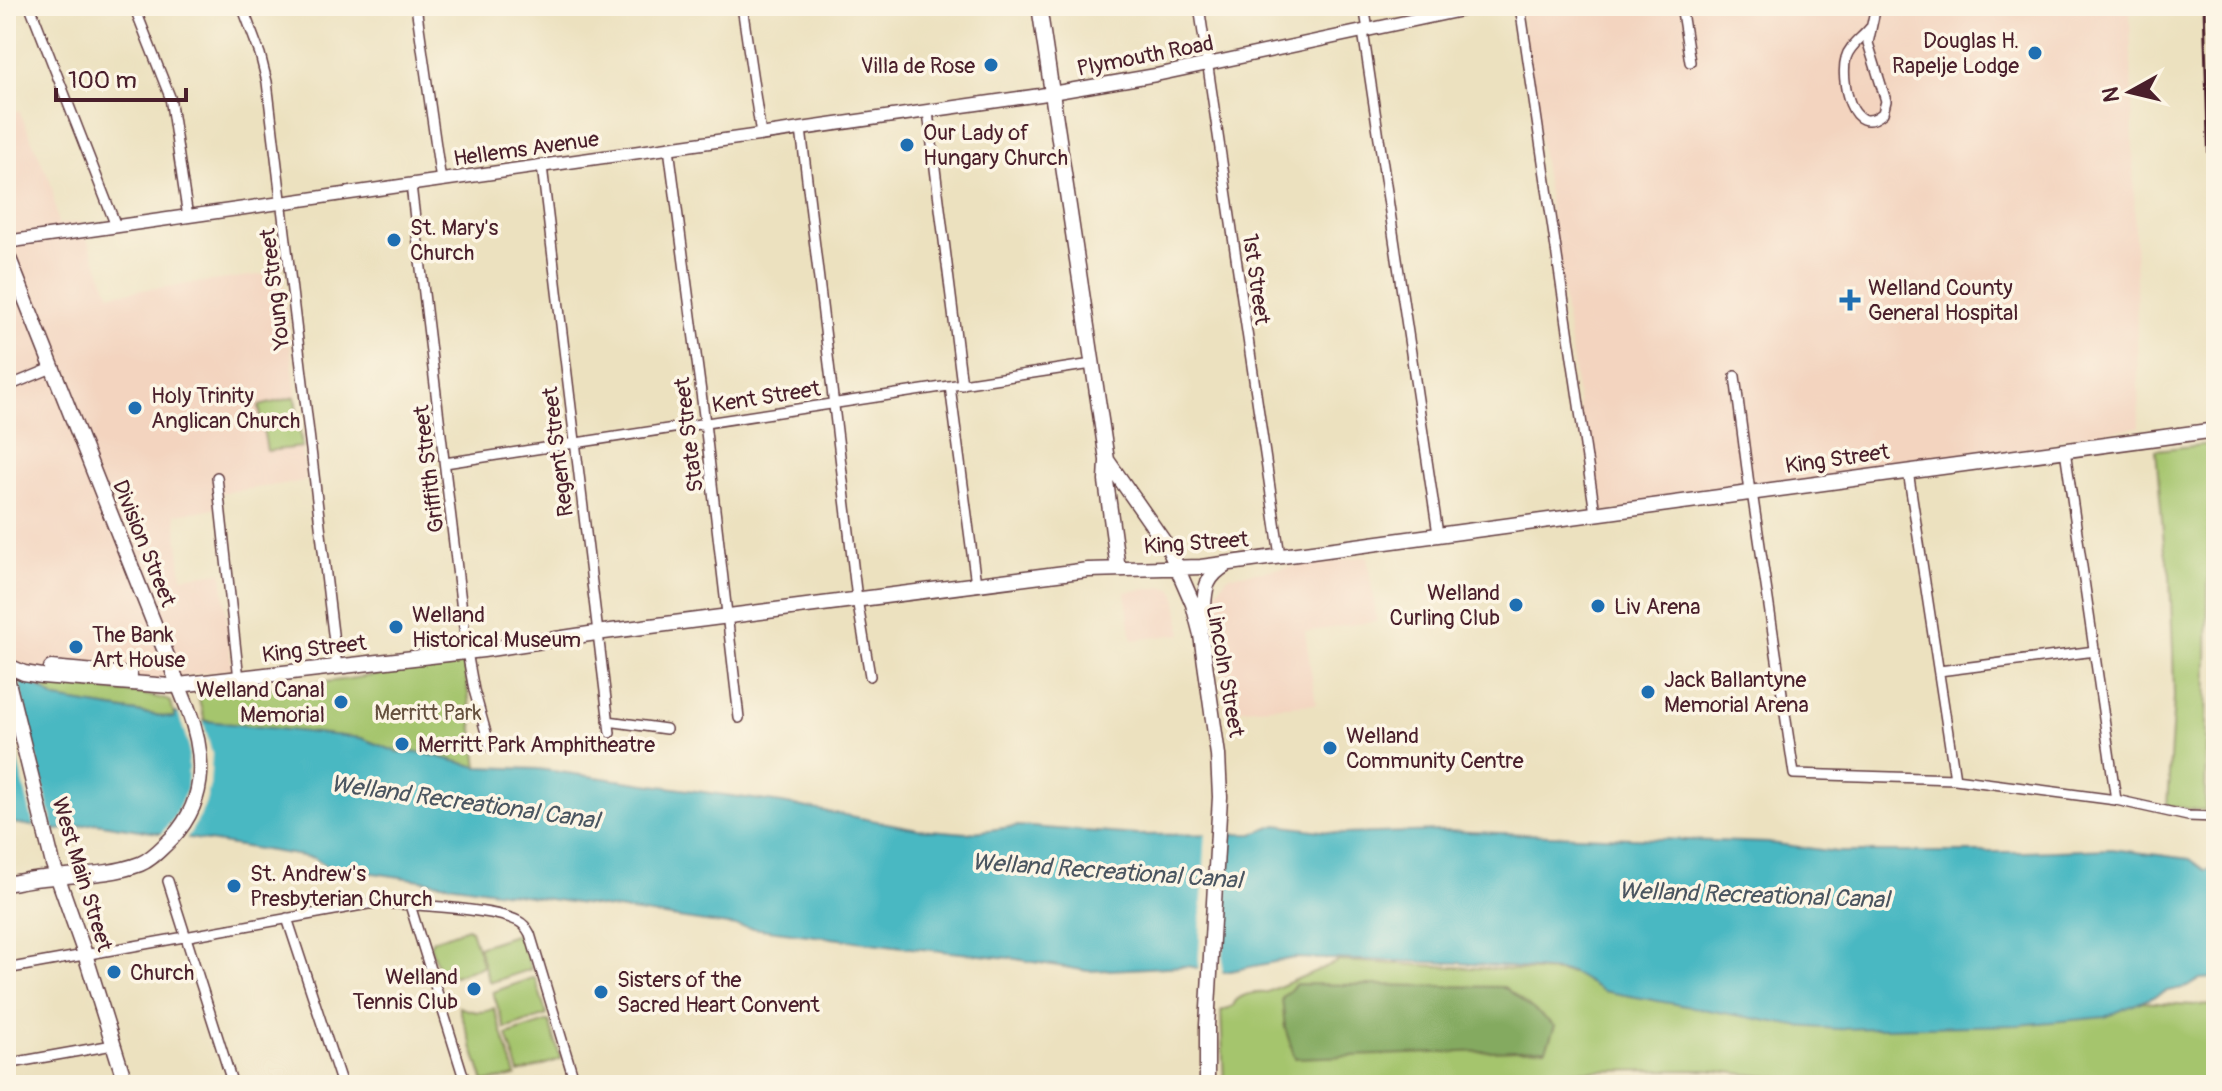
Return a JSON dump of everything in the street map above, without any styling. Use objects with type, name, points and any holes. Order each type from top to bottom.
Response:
[{"type":"main road","name":"Lincoln Street","points":[[1039,6],[1107,460],[1169,549],[1193,604],[1201,635],[1218,755],[1219,821],[1207,1085]]},
{"type":"main road","name":"Division Street","points":[[6,251],[178,683],[200,750],[198,791],[183,825],[158,852],[138,864],[6,884]]},
{"type":"main road","name":"King Street","points":[[6,670],[144,676],[178,683],[239,679],[1088,570],[1179,568],[1230,563],[2216,430]]},
{"type":"main road","points":[[1107,460],[1106,481],[1118,569]]},
{"type":"main road","points":[[1201,635],[1206,586],[1214,573],[1230,563]]},
{"type":"main road","name":"West Main Street","points":[[6,670],[44,829],[66,877],[85,954],[126,1085]]},
{"type":"street","points":[[30,6],[116,226]]},
{"type":"street","points":[[134,6],[170,97],[188,217]]},
{"type":"street","points":[[243,9],[286,6]]},
{"type":"street","points":[[416,6],[441,181]]},
{"type":"street","points":[[742,6],[761,135]]},
{"type":"street","name":"1st Street","points":[[1199,6],[1280,556]]},
{"type":"street","points":[[1364,6],[1438,534]]},
{"type":"street","name":"Plymouth Road","points":[[1052,93],[1207,64],[1480,6]]},
{"type":"street","points":[[1520,6],[1595,513]]},
{"type":"street","points":[[1681,6],[1690,62]]},
{"type":"street","points":[[1870,28],[1850,49],[1845,65],[1850,106],[1858,116],[1867,120],[1881,115],[1887,103],[1869,50],[1870,28],[1876,6]]},
{"type":"street","name":"Young Street","points":[[243,9],[267,82],[337,667]]},
{"type":"street","name":"Hellems Avenue","points":[[6,242],[1052,93]]},
{"type":"street","points":[[928,112],[962,385]]},
{"type":"street","points":[[801,129],[857,599],[870,676]]},
{"type":"street","name":"State Street","points":[[669,148],[739,718]]},
{"type":"street","name":"Regent Street","points":[[542,166],[610,733]]},
{"type":"street","name":"Griffith Street","points":[[411,185],[467,652],[490,747]]},
{"type":"street","name":"Kent Street","points":[[445,463],[1092,364]]},
{"type":"street","points":[[6,387],[52,368]]},
{"type":"street","points":[[1735,376],[1794,774],[1955,779],[2116,800],[2188,816],[2216,817]]},
{"type":"street","points":[[950,386],[976,584]]},
{"type":"street","points":[[2065,450],[2116,800]]},
{"type":"street","points":[[1908,471],[1955,779]]},
{"type":"street","points":[[217,477],[239,679]]},
{"type":"street","points":[[1939,671],[2095,651]]},
{"type":"street","points":[[608,721],[666,729]]},
{"type":"street","points":[[168,881],[233,1085]]},
{"type":"street","points":[[6,969],[368,904],[487,913],[521,922],[530,934],[572,1073]]},
{"type":"street","points":[[410,905],[466,1085]]},
{"type":"street","points":[[287,918],[342,1085]]},
{"type":"street","points":[[6,1064],[113,1045]]},
{"type":"shaded area","name":"Welland County General Hospital","points":[[1520,6],[2130,6],[2139,427],[2062,438],[2036,453],[1595,513]]},
{"type":"shaded area","points":[[19,110],[52,186],[58,225],[80,222],[110,294],[282,272],[306,481],[213,494],[215,509],[175,514],[182,577],[222,572],[232,669],[147,682],[6,666],[6,115]]},
{"type":"shaded area","points":[[1367,556],[1377,621],[1305,632],[1316,704],[1226,710],[1213,596],[1228,576]]},
{"type":"shaded area","points":[[1164,587],[1176,594],[1182,634],[1132,640],[1125,592]]},
{"type":"green space","points":[[295,397],[302,447],[267,451],[259,406]]},
{"type":"green space","points":[[2210,444],[2205,811],[2167,806],[2174,697],[2173,651],[2170,575],[2164,544],[2156,450]]},
{"type":"green space","name":"Merritt Park","points":[[464,663],[478,767],[423,753],[397,752],[361,738],[205,721],[198,697],[205,694],[334,681]]},
{"type":"green space","points":[[45,684],[143,694],[170,701],[175,718],[55,699],[42,688]]},
{"type":"green space","points":[[467,928],[471,930],[483,966],[441,978],[430,945],[433,940]]},
{"type":"green space","points":[[520,935],[531,969],[489,981],[478,947]]},
{"type":"green space","points":[[1339,961],[2216,1006],[2216,1078],[2171,1085],[1848,1085],[1707,1070],[1575,1071],[1439,1085],[1224,1085],[1221,1011],[1233,1006],[1241,997],[1265,993]]},
{"type":"green space","points":[[535,978],[547,1015],[505,1029],[493,992]]},
{"type":"green space","points":[[1296,984],[1504,987],[1555,1026],[1546,1049],[1295,1058],[1285,1028],[1282,998]]},
{"type":"green space","points":[[459,1007],[481,1012],[494,1008],[516,1076],[484,1082]]},
{"type":"green space","points":[[549,1021],[561,1059],[519,1073],[507,1035]]},
{"type":"water","name":"Welland Recreational Canal","points":[[6,680],[34,684],[56,699],[174,718],[175,713],[205,721],[361,738],[397,752],[423,753],[478,767],[538,769],[782,803],[918,829],[967,833],[1018,826],[1137,835],[1253,834],[1277,825],[1343,834],[1443,831],[1769,843],[1837,852],[2112,849],[2190,859],[2205,870],[2216,869],[2216,978],[2200,979],[2187,987],[2167,991],[2105,1017],[2018,1025],[1837,1029],[1796,1026],[1603,991],[1571,972],[1460,963],[1294,958],[1225,972],[1186,966],[1088,971],[1010,958],[705,922],[326,866],[314,858],[96,823],[58,830],[6,822]]},
{"type":"pier","points":[[6,680],[21,682],[54,830],[34,827],[6,713]]},
{"type":"pier","points":[[183,711],[202,716],[212,754],[206,801],[185,841],[159,836],[174,818],[187,788],[189,747],[178,713]]},
{"type":"pier","points":[[1206,830],[1231,830],[1222,976],[1198,972]]},
{"type":"railway","points":[[2204,6],[2216,400]]},
{"type":"railway","points":[[2216,626],[2212,783],[2216,893]]},
{"type":"place","name":"Douglas H. Rapelje Lodge","points":[[2035,53]]},
{"type":"place","name":"Villa de Rose","points":[[991,65]]},
{"type":"place","name":"Our Lady of Hungary Church","points":[[907,145]]},
{"type":"place","name":"St. Mary's Church","points":[[394,240]]},
{"type":"place","name":"Welland County General Hospital","points":[[1850,300]]},
{"type":"place","name":"Holy Trinity Anglican Church","points":[[135,408]]},
{"type":"place","name":"Welland Curling Club","points":[[1516,605]]},
{"type":"place","name":"Liv Arena","points":[[1598,606]]},
{"type":"place","name":"Welland Historical Museum","points":[[396,627]]},
{"type":"place","name":"The Bank Art House","points":[[76,647]]},
{"type":"place","name":"Jack Ballantyne Memorial Arena","points":[[1648,692]]},
{"type":"place","name":"Welland Canal Memorial","points":[[341,702]]},
{"type":"place","name":"Merritt Park Amphitheatre","points":[[402,744]]},
{"type":"place","name":"Welland Community Centre","points":[[1330,748]]},
{"type":"place","name":"St. Andrew's Presbyterian Church","points":[[234,886]]},
{"type":"place","name":"Church","points":[[114,972]]},
{"type":"place","name":"Welland Tennis Club","points":[[474,989]]},
{"type":"place","name":"Sisters of the Sacred Heart Convent","points":[[601,992]]}]
